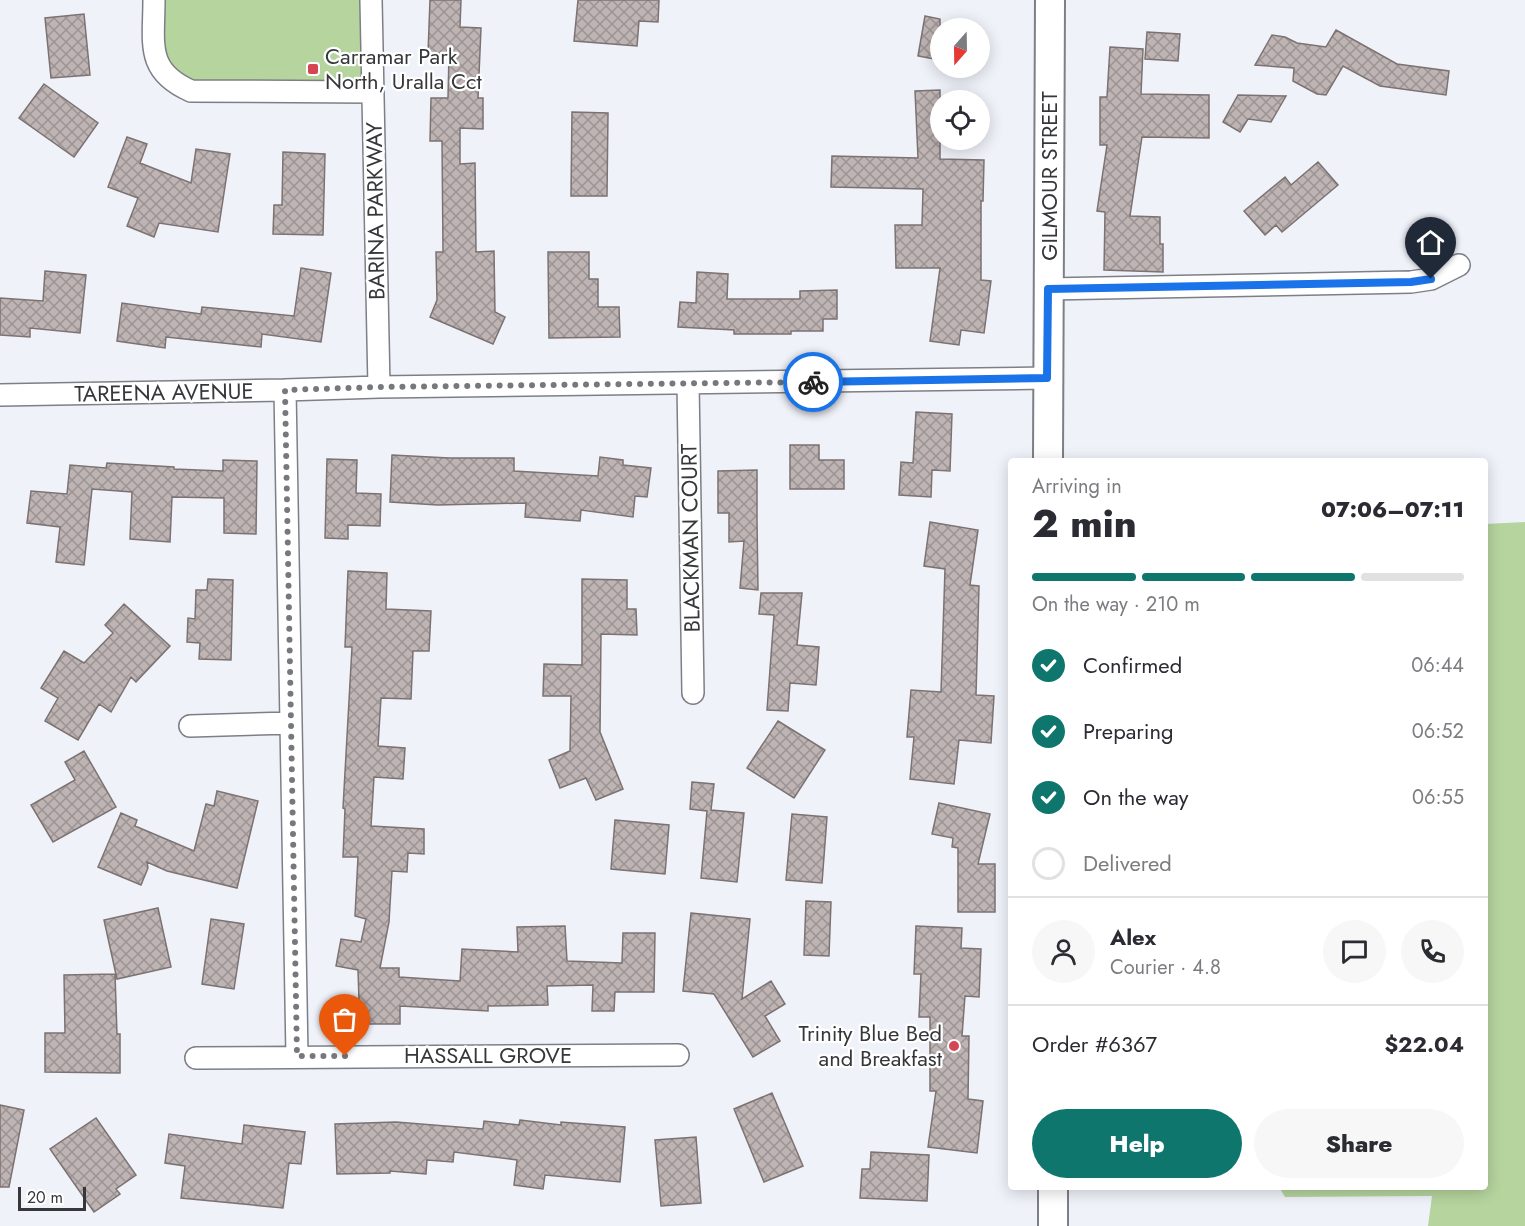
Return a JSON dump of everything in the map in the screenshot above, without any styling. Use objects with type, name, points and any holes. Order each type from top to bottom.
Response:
[{"type":"main road","name":"GILMOUR STREET","points":[[1048,458],[1050,0]]},
{"type":"main road","points":[[1053,1190],[1053,1226]]},
{"type":"street","points":[[154,0],[156,61],[160,70],[167,77],[191,91],[372,92]]},
{"type":"street","name":"BARINA PARKWAY","points":[[371,0],[379,387]]},
{"type":"street","points":[[1048,289],[1411,282],[1431,279],[1459,265]]},
{"type":"street","name":"TAREENA AVENUE","points":[[0,395],[379,387],[1047,378]]},
{"type":"street","name":"BLACKMAN COURT","points":[[687,383],[693,693]]},
{"type":"street","points":[[285,390],[297,1056]]},
{"type":"street","points":[[190,726],[290,723]]},
{"type":"street","name":"HASSALL GROVE","points":[[196,1058],[678,1055]]},
{"type":"green space","points":[[154,0],[371,0],[372,92],[202,92],[167,77]]},
{"type":"green space","points":[[1525,522],[1525,1226],[1428,1226],[1432,1196],[1285,1197],[1281,1190],[1488,1190],[1488,524]]},
{"type":"building","points":[[430,0],[461,0],[460,27],[481,28],[478,98],[483,98],[483,129],[460,128],[460,164],[475,163],[476,252],[494,251],[495,312],[505,317],[493,344],[430,317],[437,300],[436,252],[443,252],[442,141],[430,141],[431,98],[448,98],[449,54],[428,53]]},
{"type":"building","points":[[578,0],[659,0],[658,22],[639,21],[637,46],[574,41]]},
{"type":"building","points":[[84,14],[90,75],[51,78],[45,18]]},
{"type":"building","points":[[925,16],[935,18],[930,18],[930,58],[918,56]]},
{"type":"building","points":[[1336,30],[1397,64],[1449,71],[1446,95],[1380,86],[1343,66],[1326,95],[1317,94],[1293,81],[1294,68],[1255,65],[1272,35],[1285,37],[1297,43],[1326,47]]},
{"type":"building","points":[[1147,32],[1180,34],[1178,61],[1145,59]]},
{"type":"building","points":[[1110,47],[1143,49],[1141,94],[1209,95],[1209,138],[1142,137],[1130,216],[1160,217],[1163,272],[1104,270],[1105,212],[1097,211],[1107,145],[1100,145],[1100,97],[1107,97]]},
{"type":"building","points":[[44,84],[98,123],[74,157],[19,118]]},
{"type":"building","points":[[930,90],[930,150],[940,150],[940,159],[984,160],[983,201],[981,201],[981,280],[991,281],[984,333],[961,330],[959,345],[930,341],[940,268],[896,268],[895,225],[922,225],[923,189],[831,187],[832,156],[918,158],[915,91]]},
{"type":"building","points":[[1238,95],[1286,96],[1271,122],[1248,119],[1240,132],[1223,122]]},
{"type":"building","points":[[572,112],[608,113],[607,196],[571,196]]},
{"type":"building","points":[[127,137],[147,144],[140,163],[191,183],[196,149],[230,154],[218,232],[159,223],[154,237],[127,226],[138,198],[108,187]]},
{"type":"building","points":[[283,152],[325,154],[323,235],[273,234],[274,205],[282,205]]},
{"type":"building","points":[[1318,162],[1338,185],[1282,232],[1276,225],[1265,235],[1244,211],[1285,177],[1291,185]]},
{"type":"building","points":[[548,252],[589,252],[589,279],[598,279],[598,307],[619,307],[620,337],[549,338]]},
{"type":"building","points":[[301,268],[331,273],[321,342],[262,334],[261,347],[166,337],[165,348],[117,341],[122,303],[201,314],[202,307],[294,316]]},
{"type":"building","points":[[45,271],[86,275],[80,333],[30,328],[30,337],[0,335],[0,298],[43,301]]},
{"type":"building","points":[[697,272],[728,274],[727,299],[800,299],[800,291],[837,290],[837,319],[823,319],[823,331],[791,331],[791,334],[734,334],[734,330],[678,327],[680,302],[696,303]]},
{"type":"building","points":[[916,412],[952,414],[950,471],[932,470],[931,497],[899,495],[901,462],[913,463]]},
{"type":"building","points":[[790,445],[819,445],[819,460],[844,460],[844,489],[790,489]]},
{"type":"building","points":[[392,455],[514,458],[514,471],[598,476],[600,457],[623,460],[623,465],[651,468],[647,497],[635,496],[633,517],[581,510],[580,521],[525,517],[526,503],[438,505],[390,502]]},
{"type":"building","points":[[327,459],[357,460],[356,493],[381,494],[380,526],[348,525],[348,539],[325,538]]},
{"type":"building","points":[[223,460],[257,461],[256,534],[224,533],[224,498],[172,497],[170,542],[130,539],[132,492],[92,489],[84,565],[56,562],[60,527],[27,523],[31,491],[67,494],[70,465],[106,468],[107,463],[223,471]]},
{"type":"building","points":[[757,470],[758,590],[740,588],[744,541],[729,542],[729,513],[718,513],[718,471]]},
{"type":"building","points":[[930,522],[978,530],[970,585],[979,586],[976,695],[994,696],[991,743],[959,740],[954,784],[910,779],[914,737],[907,737],[911,690],[941,692],[945,569],[924,566]]},
{"type":"building","points":[[348,571],[387,573],[386,609],[431,611],[429,651],[413,651],[411,699],[381,698],[378,746],[405,748],[403,779],[374,777],[371,826],[424,829],[424,854],[408,853],[407,872],[392,871],[389,922],[380,968],[399,968],[399,977],[460,981],[462,949],[518,952],[517,927],[565,926],[567,961],[622,963],[623,933],[655,933],[654,992],[615,992],[614,1011],[592,1011],[593,985],[547,986],[548,1005],[488,1006],[488,1011],[400,1006],[400,1024],[345,1024],[345,1001],[359,1001],[358,970],[336,966],[341,939],[361,942],[366,919],[355,916],[358,857],[343,857],[345,809],[343,808],[352,647],[345,647]]},
{"type":"building","points":[[208,579],[233,580],[231,660],[199,659],[200,643],[187,642],[188,618],[195,619],[196,590],[207,590]]},
{"type":"building","points":[[582,579],[627,580],[627,609],[636,609],[637,635],[601,634],[600,732],[623,789],[596,800],[586,778],[560,788],[549,760],[570,751],[571,696],[543,696],[544,664],[582,665]]},
{"type":"building","points":[[761,593],[802,593],[797,645],[819,647],[816,685],[790,683],[788,711],[767,710],[774,615],[759,614]]},
{"type":"building","points":[[124,604],[170,646],[136,682],[131,677],[111,712],[99,704],[78,740],[45,721],[58,698],[41,688],[64,651],[84,663],[113,633],[105,625]]},
{"type":"building","points":[[778,721],[825,750],[794,798],[747,768]]},
{"type":"building","points":[[84,751],[116,807],[53,842],[31,805],[75,780],[65,762]]},
{"type":"building","points":[[692,782],[714,784],[711,810],[744,813],[737,882],[701,878],[707,811],[690,809]]},
{"type":"building","points":[[217,791],[258,801],[237,888],[167,871],[147,862],[148,868],[141,885],[98,867],[121,813],[137,820],[135,826],[194,851],[206,804],[214,806]]},
{"type":"building","points":[[939,803],[990,814],[978,864],[995,864],[995,912],[958,912],[958,848],[952,847],[953,838],[932,834]]},
{"type":"building","points":[[792,814],[827,817],[822,883],[786,880]]},
{"type":"building","points":[[615,820],[669,825],[665,874],[611,869]]},
{"type":"building","points":[[806,901],[831,902],[829,956],[804,955]]},
{"type":"building","points":[[158,908],[171,967],[117,979],[104,920]]},
{"type":"building","points":[[691,913],[750,919],[742,999],[771,981],[785,1004],[765,1016],[780,1041],[753,1057],[714,994],[683,991]]},
{"type":"building","points":[[211,919],[244,924],[234,989],[202,984]]},
{"type":"building","points":[[916,926],[962,928],[961,948],[981,949],[979,997],[965,996],[962,1036],[969,1036],[968,1099],[983,1101],[977,1153],[928,1147],[936,1091],[930,1091],[930,1017],[919,1017],[921,974],[914,974]]},
{"type":"building","points":[[115,974],[117,1034],[120,1034],[120,1073],[45,1072],[45,1033],[65,1033],[64,975]]},
{"type":"building","points":[[772,1093],[803,1166],[764,1182],[734,1109]]},
{"type":"building","points":[[0,1105],[24,1110],[9,1187],[0,1187]]},
{"type":"building","points":[[96,1118],[136,1175],[116,1189],[120,1194],[94,1212],[50,1149]]},
{"type":"building","points":[[520,1120],[561,1125],[561,1122],[625,1127],[620,1182],[545,1175],[543,1189],[514,1185],[517,1160],[454,1152],[453,1162],[427,1160],[426,1174],[390,1171],[390,1173],[337,1174],[335,1124],[396,1122],[483,1129],[484,1121],[519,1125]]},
{"type":"building","points":[[244,1125],[305,1132],[301,1164],[289,1163],[283,1208],[181,1198],[185,1166],[165,1163],[169,1134],[242,1144]]},
{"type":"building","points":[[696,1137],[701,1203],[661,1206],[655,1140]]},
{"type":"building","points":[[871,1152],[929,1155],[927,1201],[860,1198],[862,1169],[870,1169]]},
{"type":"way so far","points":[[345,1056],[297,1056],[285,390],[813,382]]},
{"type":"place","name":"Carramar Park North, Uralla Cct","points":[[313,69]]},
{"type":"place","name":"Trinity Blue Bed and Breakfast","points":[[954,1046]]},
{"type":"route","points":[[813,382],[1047,378],[1048,289],[1411,282],[1431,279]]}]
